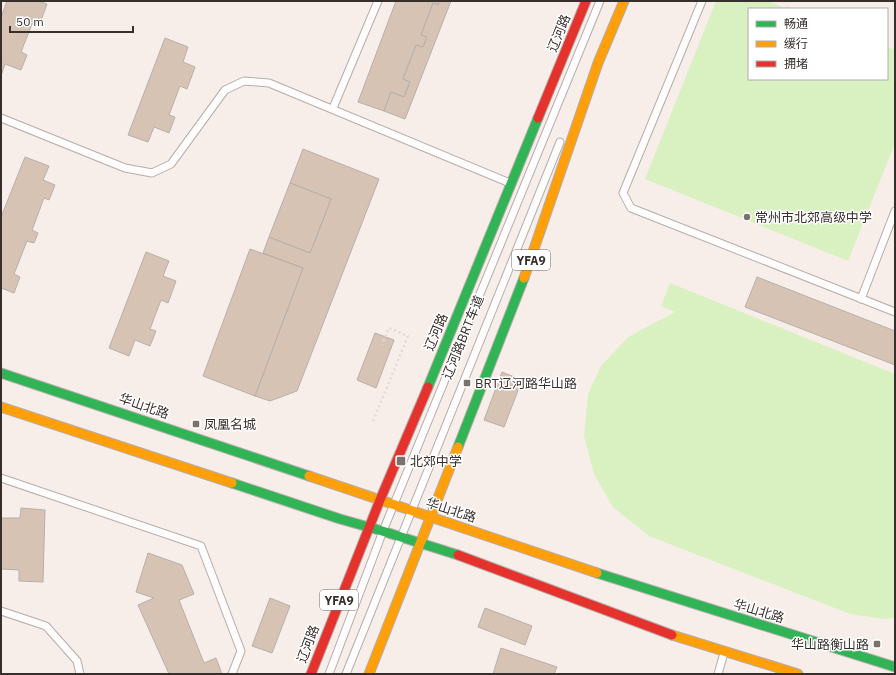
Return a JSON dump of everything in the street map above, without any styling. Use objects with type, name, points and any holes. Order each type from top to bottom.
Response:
[{"type":"main road","name":"辽河路","points":[[311,674],[380,500],[512,184],[586,1]]},
{"type":"main road","name":"YFA9","points":[[369,674],[523,282],[598,63],[624,1]]},
{"type":"main road","name":"华山北路","points":[[1,373],[69,394],[629,584],[895,667]]},
{"type":"main road","points":[[1,407],[340,519],[420,542],[648,626],[798,674]]},
{"type":"lane","points":[[333,108],[378,1]]},
{"type":"lane","name":"辽河路BRT车道","points":[[328,674],[383,531],[600,1]]},
{"type":"lane","points":[[702,1],[623,193],[631,208],[895,312]]},
{"type":"lane","points":[[588,70],[599,42]]},
{"type":"lane","points":[[1,118],[125,168],[152,173],[171,164],[225,90],[244,81],[269,83],[333,108],[512,184]]},
{"type":"lane","name":"辽河路BRT车道","points":[[346,674],[562,135]]},
{"type":"lane","points":[[861,299],[895,211]]},
{"type":"lane","points":[[1,478],[201,546],[241,651],[232,674]]},
{"type":"lane","points":[[1,611],[46,626],[77,661],[80,674]]},
{"type":"lane","points":[[718,674],[725,651]]},
{"type":"path","points":[[373,421],[408,336],[389,328],[382,345]]},
{"type":"green space","points":[[716,1],[768,1],[785,8],[748,8],[748,80],[888,80],[888,47],[895,50],[895,143],[848,261],[645,179]]},
{"type":"green space","points":[[670,283],[895,374],[895,618],[884,619],[850,614],[649,536],[613,507],[594,474],[584,436],[588,394],[601,366],[628,337],[675,312],[661,306]]},
{"type":"building","points":[[7,1],[38,1],[47,4],[39,26],[32,24],[21,52],[27,55],[21,70],[5,64],[1,76],[1,17]]},
{"type":"building","points":[[396,1],[439,1],[438,5],[433,3],[421,35],[427,37],[423,47],[416,45],[403,79],[410,82],[404,97],[391,92],[384,111],[358,102]]},
{"type":"building","points":[[439,1],[451,1],[405,119],[384,111],[391,92],[404,97],[410,82],[403,79],[416,45],[423,47],[427,37],[421,35],[433,3],[438,5]]},
{"type":"building","points":[[165,38],[188,47],[183,62],[195,67],[187,89],[180,86],[169,115],[175,117],[169,133],[154,127],[148,142],[128,135]]},
{"type":"building","points":[[303,149],[379,179],[297,391],[270,401],[255,396],[303,268],[263,253],[269,237],[310,253],[331,199],[290,183]]},
{"type":"building","points":[[25,157],[49,166],[43,180],[55,185],[49,200],[44,198],[32,230],[38,233],[34,243],[27,241],[14,274],[20,277],[14,293],[1,288],[1,217]]},
{"type":"building","points":[[290,183],[331,199],[310,253],[269,237]]},
{"type":"building","points":[[250,249],[303,268],[255,396],[203,376]]},
{"type":"building","points":[[146,252],[169,261],[163,276],[176,281],[168,303],[161,300],[150,329],[156,331],[150,346],[135,340],[129,356],[109,348]]},
{"type":"building","points":[[757,277],[895,331],[895,365],[745,307]]},
{"type":"building","points":[[375,333],[394,340],[376,388],[357,380]]},
{"type":"building","points":[[502,372],[522,380],[504,427],[484,420]]},
{"type":"building","points":[[21,508],[45,510],[43,582],[19,581],[19,570],[1,569],[1,518],[20,518]]},
{"type":"building","points":[[148,553],[182,565],[194,594],[179,600],[204,663],[216,658],[222,674],[169,674],[138,605],[154,598],[136,592]]},
{"type":"building","points":[[270,598],[290,606],[272,653],[252,646]]},
{"type":"building","points":[[485,608],[532,626],[525,645],[478,627]]},
{"type":"building","points":[[501,648],[557,667],[554,674],[493,674]]},
{"type":"traffic: fast","points":[[428,387],[538,118]]},
{"type":"traffic: fast","points":[[458,447],[524,278]]},
{"type":"traffic: fast","points":[[1,373],[309,476]]},
{"type":"traffic: fast","points":[[232,483],[340,519],[458,555]]},
{"type":"traffic: fast","points":[[597,573],[895,667]]},
{"type":"traffic: slow","points":[[524,278],[598,63],[624,1]]},
{"type":"traffic: slow","points":[[1,407],[232,483]]},
{"type":"traffic: slow","points":[[369,674],[458,447]]},
{"type":"traffic: slow","points":[[309,476],[597,573]]},
{"type":"traffic: slow","points":[[672,635],[798,674]]},
{"type":"traffic: jam","points":[[538,118],[586,1]]},
{"type":"traffic: jam","points":[[311,674],[380,500],[428,387]]},
{"type":"traffic: jam","points":[[458,555],[672,635]]},
{"type":"place","name":"常州市北郊高级中学","points":[[747,217]]},
{"type":"place","name":"BRT辽河路华山路","points":[[467,383]]},
{"type":"place","name":"凤凰名城","points":[[196,424]]},
{"type":"place","name":"北郊中学","points":[[401,461]]},
{"type":"place","name":"华山路衡山路","points":[[877,644]]}]
